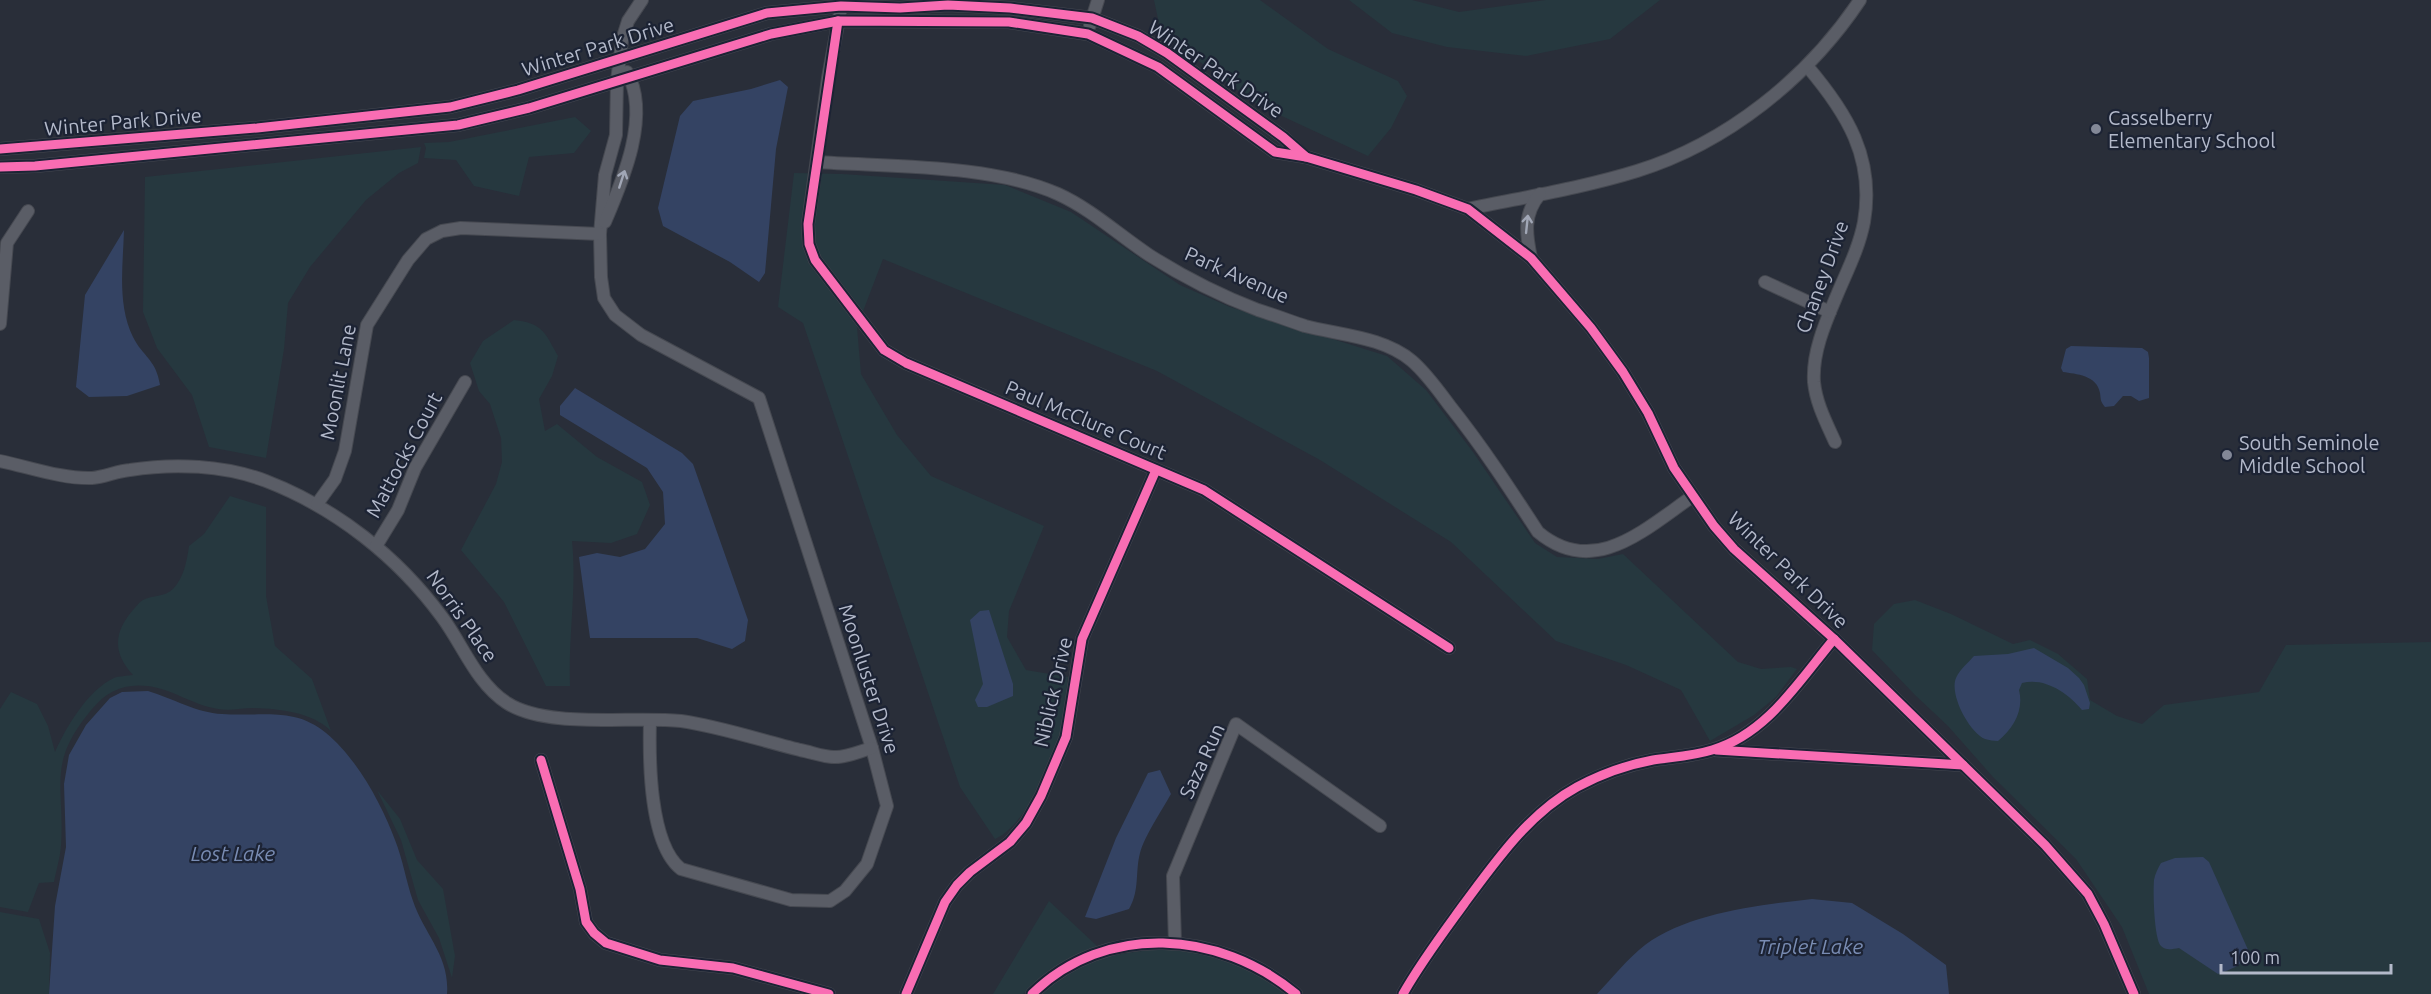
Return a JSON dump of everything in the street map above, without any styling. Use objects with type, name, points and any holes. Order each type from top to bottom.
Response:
[{"type":"street","name":"Moonluster Drive","points":[[642,0],[628,21],[622,40],[617,81],[616,135],[605,175],[600,234],[604,298],[615,315],[641,335],[759,398],[872,748],[887,806],[867,864],[844,891],[830,901],[791,900],[681,869],[671,862],[657,824],[649,766],[650,720]]},
{"type":"street","points":[[1088,34],[1098,0]]},
{"type":"street","points":[[1468,209],[1596,183],[1640,170],[1680,154],[1729,128],[1768,101],[1807,66],[1860,0]]},
{"type":"street","name":"Winter Park Drive","points":[[0,148],[41,147],[262,127],[450,107],[518,90],[768,13],[841,3],[900,8],[942,3],[1092,18],[1138,36],[1167,53],[1283,137],[1306,157]]},
{"type":"street","points":[[817,162],[841,3]]},
{"type":"street","name":"Winter Park Drive","points":[[0,167],[42,165],[458,125],[529,108],[771,34],[838,21],[1009,22],[1088,34],[1158,67],[1275,152],[1306,157],[1416,190],[1468,209],[1531,258],[1591,328],[1623,372],[1648,413],[1674,468],[1734,549],[1834,639],[2045,845],[2088,894],[2104,924],[2134,994]]},
{"type":"street","name":"Moonluster Drive","points":[[600,234],[622,181],[633,142],[636,94],[621,59]]},
{"type":"street","name":"Chaney Drive","points":[[1807,66],[1833,97],[1849,122],[1860,152],[1866,189],[1864,222],[1856,252],[1830,312],[1816,352],[1814,381],[1818,405],[1835,442]]},
{"type":"street","points":[[262,127],[264,143]]},
{"type":"street","points":[[616,135],[633,142]]},
{"type":"street","points":[[41,147],[42,165]]},
{"type":"street","name":"Paul McClure Court","points":[[817,162],[808,224],[809,244],[815,260],[884,350],[906,363],[1204,490],[1449,648]]},
{"type":"street","name":"Park Avenue","points":[[817,162],[978,172],[1020,181],[1059,194],[1150,255],[1206,286],[1256,309],[1304,325],[1381,344],[1394,350],[1410,359],[1426,374],[1475,438],[1538,532],[1552,544],[1570,550],[1593,552],[1612,547],[1630,539],[1693,496]]},
{"type":"street","points":[[1531,258],[1526,235],[1527,217],[1532,204],[1540,194]]},
{"type":"street","points":[[0,324],[7,243],[28,211]]},
{"type":"street","name":"Moonlit Lane","points":[[317,504],[335,479],[345,451],[367,325],[408,260],[426,239],[442,231],[461,228],[600,234]]},
{"type":"street","points":[[1765,282],[1830,312]]},
{"type":"street","name":"Mattocks Court","points":[[376,546],[398,510],[415,468],[465,382]]},
{"type":"street","name":"Norris Place","points":[[0,461],[72,477],[90,478],[168,465],[213,469],[264,480],[317,504],[376,546],[412,579],[443,618],[481,678],[507,704],[528,712],[555,717],[682,722],[835,758],[872,748]]},
{"type":"street","name":"Niblick Drive","points":[[906,994],[945,902],[970,872],[1010,842],[1026,823],[1041,796],[1066,737],[1082,639],[1156,470]]},
{"type":"street","points":[[1713,750],[1739,738],[1764,722],[1834,639]]},
{"type":"street","name":"Saza Run","points":[[1175,943],[1173,876],[1236,724],[1380,826]]},
{"type":"street","points":[[1403,994],[1432,948],[1494,863],[1517,836],[1574,789],[1610,771],[1652,760],[1713,750],[1963,765]]},
{"type":"street","points":[[541,760],[580,889],[586,922],[606,943],[660,960],[733,968],[830,994]]},
{"type":"street","points":[[1032,994],[1049,978],[1072,963],[1103,951],[1138,944],[1175,943],[1204,946],[1235,956],[1262,969],[1296,994]]},
{"type":"shaded area","points":[[1154,0],[1260,0],[1328,49],[1398,81],[1407,96],[1391,128],[1368,156],[1258,105],[1161,33]]},
{"type":"shaded area","points":[[1349,0],[1412,0],[1459,12],[1546,0],[1660,0],[1610,39],[1526,56],[1447,47],[1392,33]]},
{"type":"shaded area","points":[[575,117],[591,131],[574,153],[529,157],[519,196],[474,186],[456,160],[424,158],[426,148],[424,143],[449,142]]},
{"type":"shaded area","points":[[421,147],[418,163],[399,173],[366,200],[310,267],[288,303],[284,349],[266,458],[209,447],[192,395],[157,348],[143,312],[145,177]]},
{"type":"shaded area","points":[[794,173],[1005,185],[1071,212],[1180,285],[1230,307],[1387,356],[1426,390],[1473,452],[1535,543],[1557,557],[1598,559],[1623,554],[1738,662],[1761,669],[1791,667],[1797,669],[1776,697],[1754,715],[1710,741],[1681,690],[1626,665],[1556,641],[1451,542],[1320,460],[1157,371],[883,259],[857,327],[861,374],[897,435],[931,476],[1044,526],[1009,611],[1007,637],[1026,670],[1068,677],[1067,706],[1050,763],[1031,801],[1008,830],[995,839],[960,787],[803,323],[778,307]]},
{"type":"shaded area","points":[[514,320],[524,321],[542,330],[558,356],[552,376],[539,399],[545,431],[557,424],[597,457],[642,482],[650,505],[637,534],[611,543],[572,541],[574,577],[570,686],[546,686],[504,602],[461,550],[496,484],[502,462],[501,438],[490,404],[479,391],[470,363],[483,341]]},
{"type":"shaded area","points":[[230,496],[266,507],[266,596],[275,646],[312,679],[331,731],[315,720],[295,713],[274,709],[218,709],[166,690],[148,686],[124,687],[110,693],[92,709],[78,728],[68,745],[63,760],[60,790],[61,846],[54,882],[39,883],[28,912],[0,907],[0,709],[11,692],[37,704],[48,726],[55,752],[79,710],[95,691],[114,678],[133,675],[122,659],[118,643],[126,618],[142,601],[166,593],[177,585],[184,569],[189,546],[204,534]]},
{"type":"shaded area","points":[[1915,600],[1951,614],[2013,644],[2030,640],[2058,654],[2087,679],[2090,700],[2117,716],[2142,724],[2164,705],[2259,692],[2286,645],[2431,642],[2431,994],[2149,994],[2122,927],[2076,859],[1993,777],[1948,726],[1872,650],[1874,624],[1894,604]]},
{"type":"shaded area","points":[[377,790],[400,819],[417,860],[443,889],[455,956],[452,978],[439,938],[418,900],[401,840]]},
{"type":"shaded area","points":[[1049,901],[1097,946],[1100,946],[1058,965],[1023,994],[993,994]]},
{"type":"shaded area","points":[[0,912],[39,919],[50,953],[49,994],[0,994]]},
{"type":"shaded area","points":[[1174,949],[1206,954],[1233,963],[1259,976],[1286,994],[1041,994],[1070,972],[1103,958],[1138,951]]},
{"type":"water","points":[[780,80],[788,87],[776,149],[765,273],[759,282],[730,262],[663,226],[658,208],[680,116],[693,101],[751,89]]},
{"type":"water","points":[[124,230],[122,285],[128,324],[133,337],[156,369],[160,385],[127,396],[89,397],[76,387],[85,295]]},
{"type":"water","points":[[2071,346],[2142,348],[2148,352],[2149,398],[2139,401],[2131,396],[2123,396],[2114,406],[2105,407],[2101,402],[2095,382],[2085,376],[2063,372],[2061,368],[2066,349]]},
{"type":"water","points":[[575,388],[682,453],[693,464],[748,620],[745,641],[732,649],[697,638],[590,638],[579,557],[597,553],[620,557],[645,549],[665,524],[663,492],[647,468],[560,415],[560,406]]},
{"type":"water","points":[[989,610],[1013,684],[1013,696],[987,707],[978,707],[975,700],[983,684],[970,620],[980,611]]},
{"type":"water","points":[[2034,648],[2068,668],[2079,678],[2090,703],[2089,709],[2082,710],[2063,692],[2047,684],[2022,683],[2019,690],[2019,711],[2013,724],[1998,741],[1985,739],[1973,729],[1962,712],[1955,693],[1956,678],[1974,656],[2008,654]]},
{"type":"water","name":"Lost Lake","points":[[148,691],[213,713],[294,717],[311,723],[328,734],[343,749],[369,785],[388,823],[398,848],[413,901],[445,968],[447,994],[49,994],[55,906],[66,847],[64,784],[69,755],[86,725],[110,698],[122,692]]},
{"type":"water","points":[[1160,770],[1171,794],[1142,847],[1135,895],[1129,909],[1096,919],[1085,917],[1116,838],[1148,773]]},
{"type":"water","points":[[2203,857],[2209,862],[2249,952],[2240,964],[2218,974],[2179,948],[2163,948],[2159,942],[2155,925],[2154,880],[2161,863],[2175,858]]},
{"type":"water","name":"Triplet Lake","points":[[1812,899],[1852,903],[1903,934],[1946,965],[1949,994],[1597,994],[1645,945],[1682,925],[1725,912]]},
{"type":"cycle path","points":[[0,149],[257,128],[450,107],[518,90],[767,13],[841,6],[900,8],[948,5],[1010,8],[1092,18],[1138,36],[1167,53],[1283,137],[1306,157]]},
{"type":"cycle path","points":[[838,21],[808,224],[809,244],[815,260],[884,350],[906,363],[1204,490],[1449,648]]},
{"type":"cycle path","points":[[0,167],[35,166],[458,125],[529,108],[771,34],[838,21],[1009,22],[1088,34],[1158,67],[1275,152],[1306,157],[1416,190],[1468,209],[1531,258],[1591,328],[1623,372],[1648,413],[1674,468],[1714,526],[1734,549],[1834,639],[2045,845],[2088,894],[2104,924],[2134,994]]},
{"type":"cycle path","points":[[906,994],[945,902],[970,872],[1010,842],[1026,823],[1041,796],[1066,737],[1082,639],[1156,470]]},
{"type":"cycle path","points":[[1403,994],[1432,948],[1488,871],[1514,839],[1544,810],[1577,787],[1614,770],[1653,760],[1705,752],[1732,742],[1749,732],[1766,719],[1795,688],[1834,639]]},
{"type":"cycle path","points":[[1716,750],[1963,765]]},
{"type":"cycle path","points":[[541,760],[580,889],[586,922],[606,943],[660,960],[733,968],[829,994]]},
{"type":"cycle path","points":[[1032,994],[1061,971],[1093,955],[1128,945],[1163,943],[1198,947],[1233,957],[1266,973],[1296,994]]},
{"type":"place","name":"Casselberry Elementary School","points":[[2096,129]]},
{"type":"place","name":"South Seminole Middle School","points":[[2227,455]]}]
